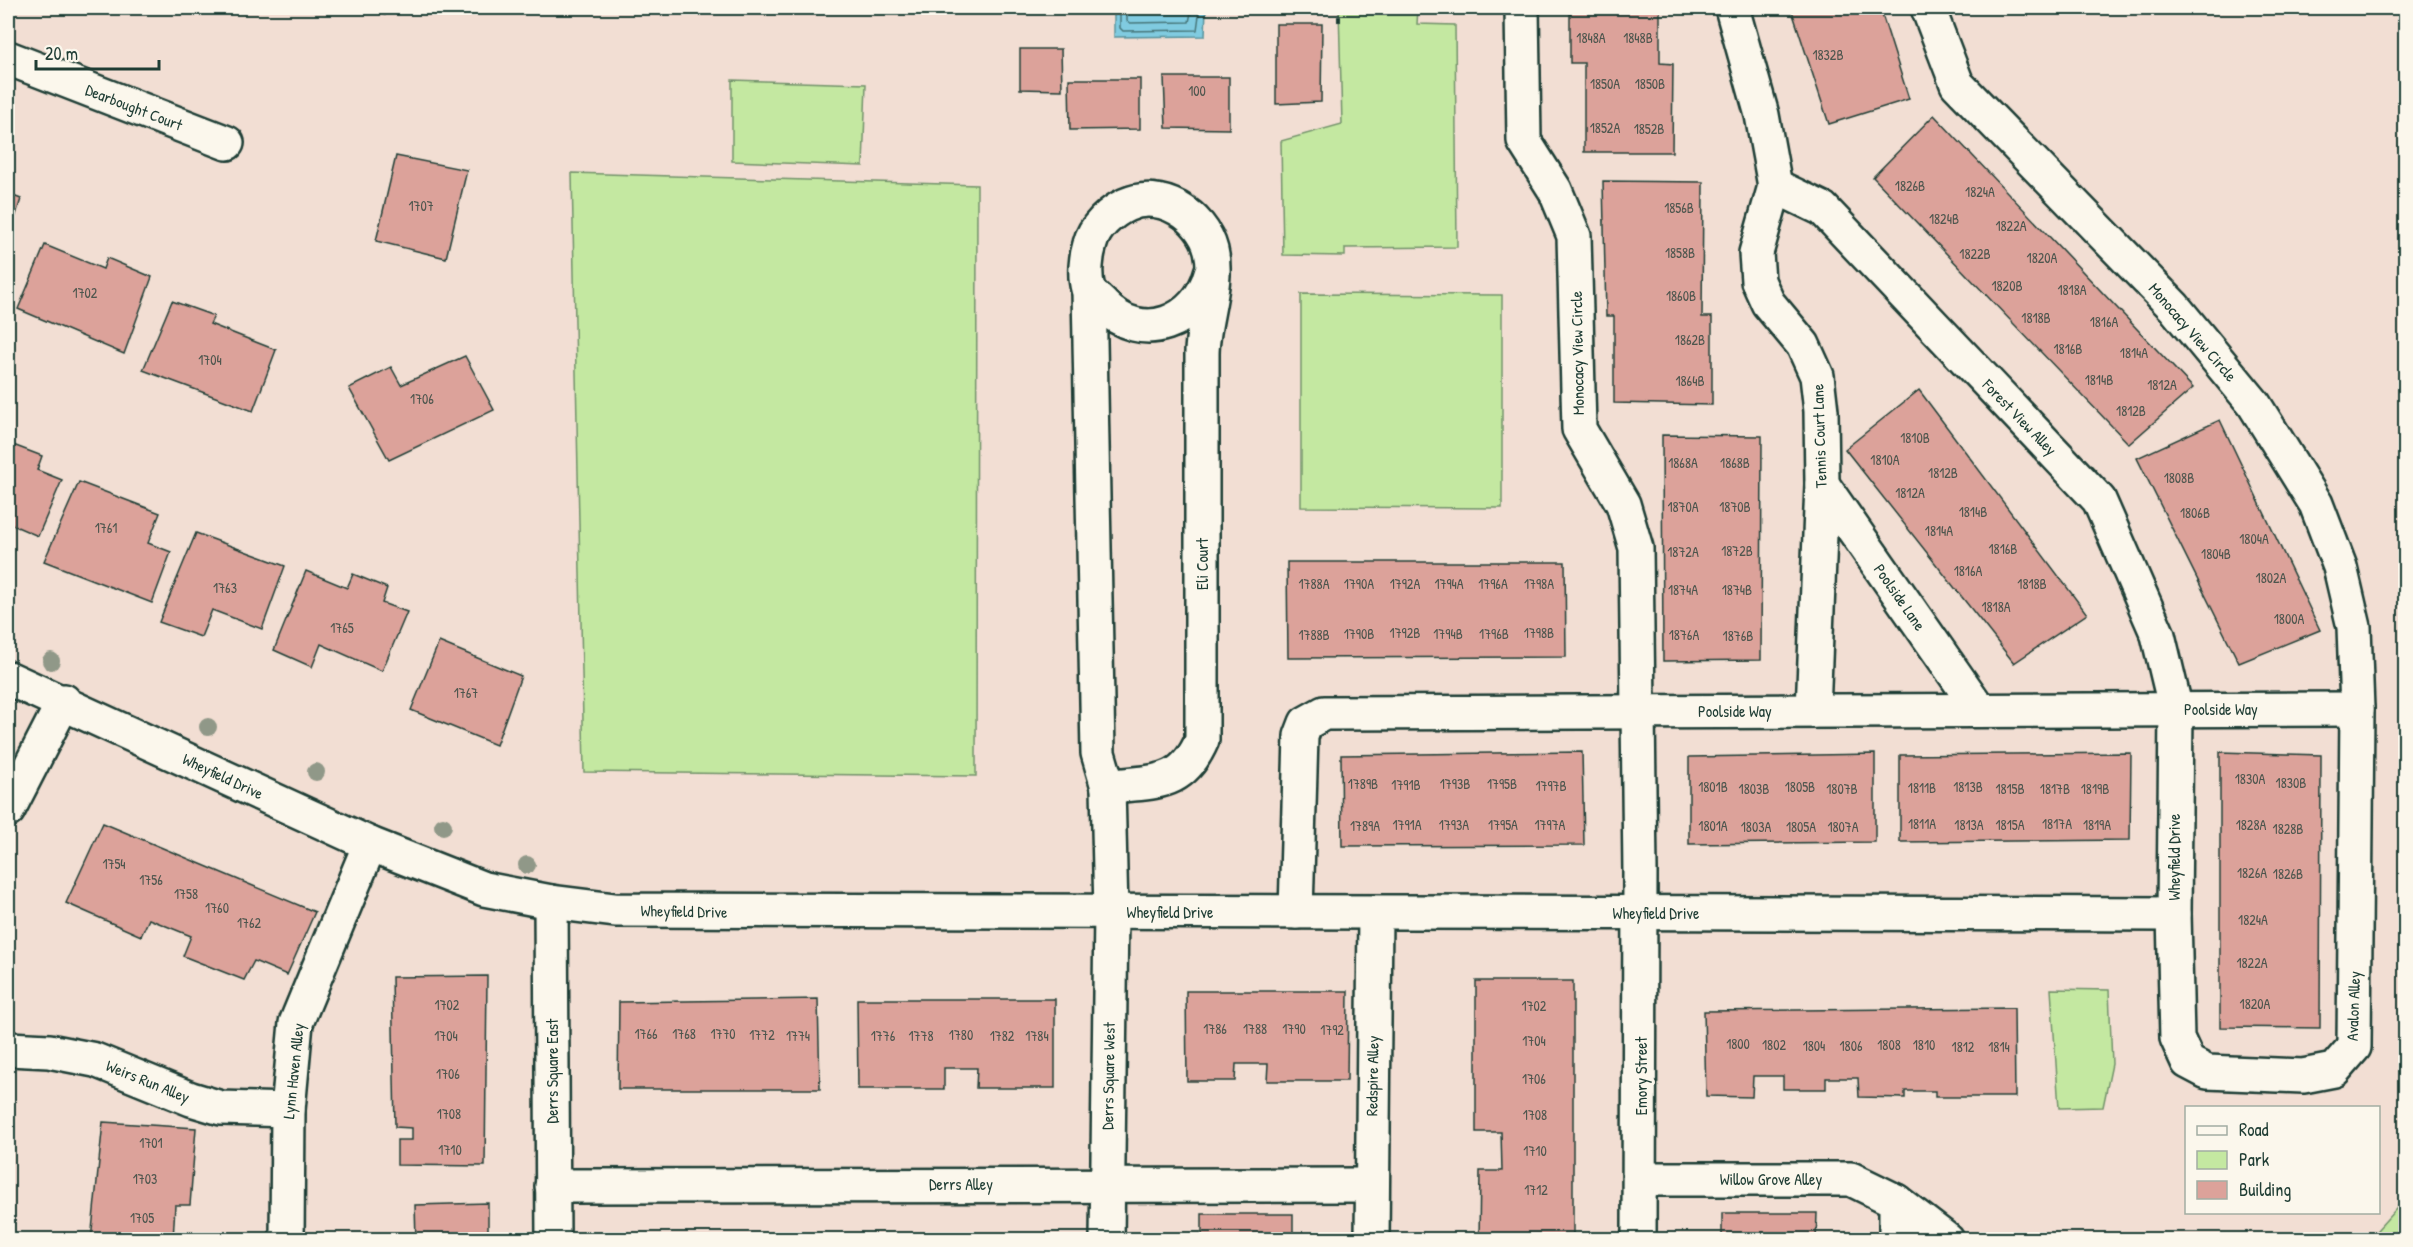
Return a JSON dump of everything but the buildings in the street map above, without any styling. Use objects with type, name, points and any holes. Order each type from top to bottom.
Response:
[{"type":"street","name":"Monocacy View Circle","points":[[1522,8],[1524,141],[1555,190],[1574,236],[1579,429],[1623,504],[1636,548],[1640,913]]},
{"type":"street","name":"Tennis Court Lane","points":[[1732,8],[1762,115],[1775,186],[1756,253],[1758,281],[1768,303],[1803,345],[1817,376],[1821,411],[1821,484],[1813,711]]},
{"type":"street","name":"Monocacy View Circle","points":[[1928,8],[1957,84],[2174,307],[2254,404],[2316,504],[2340,567],[2354,627],[2357,709]]},
{"type":"street","name":"Dearbought Court","points":[[8,58],[227,143]]},
{"type":"street","name":"Forest View Alley","points":[[1775,186],[1822,209],[2098,500],[2158,635],[2176,710]]},
{"type":"street","name":"Eli Court","points":[[1107,787],[1176,776],[1193,761],[1203,740],[1202,350],[1211,273],[1211,251],[1203,230],[1183,210],[1163,202],[1148,201],[1128,204],[1108,215],[1090,241],[1086,262],[1089,290],[1098,753],[1107,787],[1111,912]]},
{"type":"street","name":"Eli Court","points":[[1089,290],[1109,311],[1134,324],[1156,326],[1177,320],[1195,306],[1207,288],[1211,273]]},
{"type":"street","name":"Poolside Lane","points":[[1821,484],[1979,709]]},
{"type":"street","name":"Wheyfield Drive","points":[[8,678],[64,701],[370,844],[484,889],[551,902],[615,910],[697,912],[2174,915],[2176,710]]},
{"type":"street","points":[[8,810],[64,701]]},
{"type":"street","name":"Poolside Way","points":[[1296,912],[1301,736],[1306,723],[1324,713],[2357,709]]},
{"type":"street","name":"Avalon Alley","points":[[2174,915],[2177,1038],[2188,1062],[2207,1072],[2303,1076],[2334,1070],[2354,1047],[2357,709]]},
{"type":"street","name":"Lynn Haven Alley","points":[[287,1239],[288,1110],[296,1023],[370,844]]},
{"type":"street","name":"Derrs Square East","points":[[551,902],[553,1239]]},
{"type":"street","name":"Derrs Square West","points":[[1107,1239],[1111,912]]},
{"type":"street","name":"Redspire Alley","points":[[1371,1239],[1375,913]]},
{"type":"street","name":"Emory Street","points":[[1639,1239],[1641,1179],[1640,913]]},
{"type":"street","name":"Weirs Run Alley","points":[[8,1049],[49,1051],[95,1060],[191,1099],[221,1108],[288,1110]]},
{"type":"street","name":"Willow Grove Alley","points":[[1641,1179],[1851,1179],[1896,1201],[1947,1239]]},
{"type":"street","name":"Derrs Alley","points":[[552,1186],[1370,1185]]},
{"type":"street","points":[[1896,1201],[1896,1239]]},
{"type":"path","points":[[1339,8],[1339,22]]},
{"type":"green space","points":[[1339,8],[1418,8],[1417,24],[1455,25],[1457,247],[1345,248],[1345,256],[1283,255],[1281,141],[1342,124]]},
{"type":"green space","points":[[732,80],[866,84],[863,166],[732,161]]},
{"type":"green space","points":[[572,173],[977,185],[976,776],[584,772]]},
{"type":"green space","points":[[1301,294],[1502,295],[1502,508],[1301,507]]},
{"type":"green space","points":[[2051,989],[2109,990],[2112,1064],[2103,1107],[2059,1108]]},
{"type":"green space","points":[[2405,1199],[2405,1239],[2369,1239]]},
{"type":"water","points":[[1114,8],[1206,8],[1205,36],[1114,37]]}]
